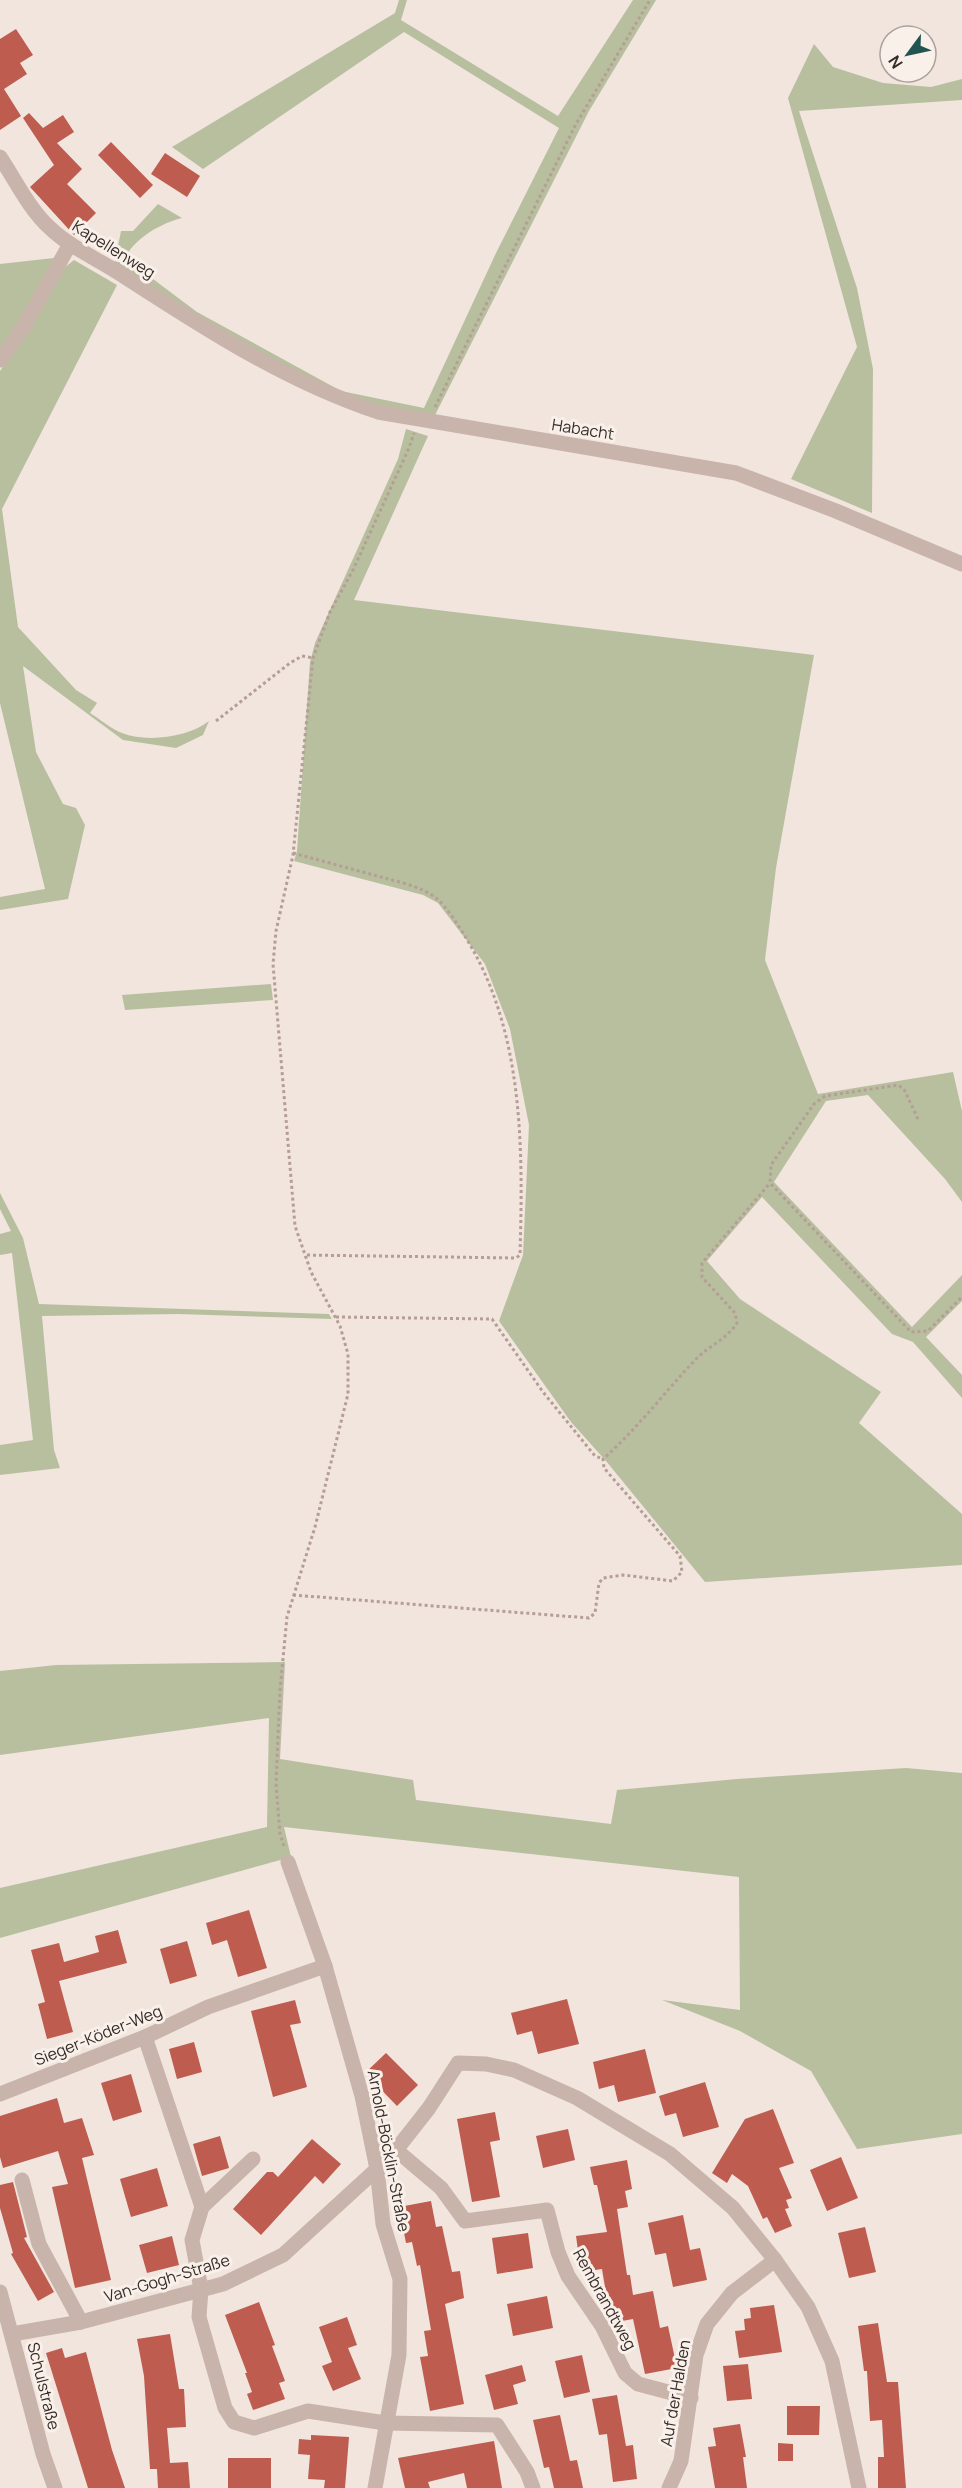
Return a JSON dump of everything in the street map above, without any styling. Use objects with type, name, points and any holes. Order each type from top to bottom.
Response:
[{"type":"street","name":"Kapellenweg","points":[[0,158],[48,227],[70,244],[202,327]]},
{"type":"street","points":[[0,360],[23,328],[70,244]]},
{"type":"street","name":"Habacht","points":[[202,327],[289,376],[337,399],[378,412],[736,473],[836,511],[962,564]]},
{"type":"street","name":"Arnold-Böcklin-Straße","points":[[288,1862],[325,1966],[362,2096],[377,2169],[383,2224],[400,2279],[399,2355],[375,2488]]},
{"type":"street","name":"Sieger-Köder-Weg","points":[[0,2094],[145,2037],[208,2007],[325,1966]]},
{"type":"street","points":[[145,2037],[202,2207]]},
{"type":"street","name":"Van-Gogh-Straße","points":[[12,2334],[81,2322],[223,2284],[283,2255],[396,2150],[429,2108],[458,2063],[486,2064],[514,2070],[578,2098],[670,2154],[733,2208],[775,2260]]},
{"type":"street","name":"Rembrandtweg","points":[[396,2150],[441,2188],[465,2221],[547,2210],[558,2252],[568,2276],[602,2326],[625,2373],[638,2384],[691,2398]]},
{"type":"street","points":[[253,2159],[202,2207],[192,2240],[201,2289],[199,2317],[225,2408],[234,2422],[254,2428],[308,2411],[385,2423],[497,2425],[527,2472],[533,2488]]},
{"type":"street","points":[[22,2180],[39,2244],[81,2322]]},
{"type":"street","points":[[775,2260],[808,2307],[832,2361],[859,2488]]},
{"type":"street","name":"Auf der Halden","points":[[669,2488],[681,2461],[696,2355],[707,2324],[732,2293],[775,2260]]},
{"type":"street","name":"Schulstraße","points":[[0,2292],[43,2454],[55,2488]]},
{"type":"path","points":[[288,1862],[280,1834],[276,1784],[281,1679],[287,1617],[315,1527],[348,1394],[348,1354],[336,1317],[304,1255],[295,1226],[273,964],[276,931],[293,853],[313,658],[330,612],[353,570],[409,448],[413,433],[435,407],[576,124],[650,0]]},
{"type":"path","points":[[216,721],[290,663],[302,656],[313,658]]},
{"type":"path","points":[[293,853],[413,886],[437,899],[462,931],[480,961],[497,1001],[514,1077],[522,1160],[520,1255],[516,1258],[304,1255]]},
{"type":"path","points":[[603,1459],[626,1438],[697,1358],[729,1335],[737,1323],[735,1313],[702,1277],[702,1263],[770,1182],[771,1165],[814,1104],[825,1096],[898,1085],[904,1089],[918,1119]]},
{"type":"path","points":[[770,1182],[911,1332],[927,1331],[962,1297]]},
{"type":"path","points":[[336,1317],[492,1319],[543,1392],[595,1456],[603,1459]]},
{"type":"path","points":[[293,1595],[589,1618],[596,1613],[599,1583],[603,1578],[623,1575],[673,1581],[682,1572],[680,1556],[604,1468],[603,1459]]},
{"type":"green space","points":[[399,0],[407,0],[401,20],[558,116],[633,0],[656,0],[589,111],[433,419],[379,407],[330,389],[265,355],[135,279],[117,266],[115,261],[121,231],[133,231],[158,204],[182,218],[149,232],[135,244],[125,258],[197,312],[341,391],[424,408],[496,253],[559,128],[404,32],[203,169],[172,147],[395,13]]},
{"type":"green space","points":[[814,44],[833,67],[878,81],[878,84],[931,87],[962,79],[962,100],[799,111],[857,288],[873,369],[872,513],[791,479],[857,347],[788,98]]},
{"type":"green space","points":[[54,258],[50,270],[0,352],[0,264]]},
{"type":"green space","points":[[74,260],[117,285],[2,509],[18,627],[76,690],[97,703],[90,713],[118,731],[143,738],[167,737],[201,727],[209,721],[203,735],[176,748],[123,740],[23,666],[36,752],[63,804],[76,808],[85,825],[68,899],[0,910],[0,897],[45,889],[0,703],[0,371],[37,314],[59,272]]},
{"type":"green space","points":[[406,429],[428,436],[354,600],[814,655],[776,868],[765,960],[818,1094],[953,1072],[962,1111],[962,1202],[945,1179],[868,1095],[826,1101],[774,1182],[912,1327],[962,1275],[962,1301],[926,1337],[962,1375],[962,1398],[913,1342],[892,1334],[762,1197],[707,1261],[740,1299],[881,1392],[859,1423],[962,1514],[962,1565],[705,1582],[571,1422],[499,1321],[523,1255],[529,1125],[510,1029],[485,964],[438,903],[423,895],[294,861],[297,851],[310,662],[315,643],[398,459]]},
{"type":"green space","points":[[271,984],[273,1000],[125,1010],[122,995]]},
{"type":"green space","points":[[0,1193],[23,1238],[39,1304],[329,1314],[332,1319],[178,1314],[42,1316],[54,1450],[60,1468],[0,1475],[0,1445],[33,1440],[12,1253],[0,1255],[0,1234],[11,1231],[0,1209]]},
{"type":"green space","points":[[285,1662],[280,1759],[413,1780],[416,1800],[611,1824],[617,1790],[737,1779],[906,1768],[962,1773],[962,2134],[857,2149],[811,2071],[740,2031],[662,2000],[740,2010],[739,1877],[284,1827],[291,1857],[0,1938],[0,1888],[267,1827],[269,1718],[0,1755],[0,1671],[56,1665]]},
{"type":"building","points":[[16,29],[33,55],[20,63],[27,74],[4,89],[21,116],[0,130],[0,39]]},
{"type":"building","points":[[29,113],[43,128],[63,115],[74,132],[57,143],[82,169],[67,184],[96,213],[74,235],[30,187],[54,165],[23,118]]},
{"type":"building","points":[[111,142],[153,185],[140,198],[98,155]]},
{"type":"building","points":[[165,153],[200,176],[187,197],[151,174]]},
{"type":"building","points":[[249,1910],[267,1968],[238,1977],[227,1940],[212,1945],[206,1923]]},
{"type":"building","points":[[118,1930],[127,1963],[59,1981],[73,2032],[47,2039],[38,2004],[45,2002],[31,1950],[59,1943],[64,1962],[99,1952],[95,1936]]},
{"type":"building","points":[[187,1941],[197,1976],[170,1984],[160,1949]]},
{"type":"building","points":[[567,1999],[579,2044],[538,2054],[532,2031],[517,2035],[511,2013]]},
{"type":"building","points":[[295,2000],[301,2023],[290,2025],[307,2087],[273,2097],[251,2011]]},
{"type":"building","points":[[194,2042],[202,2072],[177,2079],[169,2049]]},
{"type":"building","points":[[645,2049],[656,2093],[618,2102],[614,2085],[599,2089],[593,2062]]},
{"type":"building","points":[[386,2053],[418,2085],[397,2106],[365,2073]]},
{"type":"building","points":[[131,2074],[142,2112],[113,2121],[101,2083]]},
{"type":"building","points":[[705,2082],[719,2127],[683,2137],[676,2113],[665,2116],[659,2096]]},
{"type":"building","points":[[57,2098],[64,2123],[82,2118],[94,2155],[82,2158],[111,2280],[75,2288],[52,2187],[68,2184],[58,2151],[3,2168],[0,2157],[0,2116]]},
{"type":"building","points":[[773,2109],[794,2163],[779,2168],[792,2198],[786,2200],[789,2208],[785,2209],[792,2226],[775,2233],[767,2217],[763,2219],[748,2186],[732,2174],[727,2183],[712,2173],[745,2119]]},
{"type":"building","points":[[495,2112],[500,2140],[490,2142],[500,2197],[472,2202],[457,2119]]},
{"type":"building","points":[[568,2129],[575,2160],[543,2168],[536,2136]]},
{"type":"building","points":[[220,2136],[229,2168],[202,2176],[193,2144]]},
{"type":"building","points":[[312,2139],[341,2164],[323,2184],[315,2176],[261,2235],[233,2209],[267,2172],[273,2172],[278,2177]]},
{"type":"building","points":[[841,2157],[858,2198],[827,2211],[810,2170]]},
{"type":"building","points":[[627,2160],[632,2189],[625,2191],[628,2207],[617,2209],[627,2275],[630,2275],[633,2295],[653,2291],[660,2328],[668,2326],[677,2368],[645,2374],[633,2319],[611,2323],[602,2269],[581,2272],[576,2236],[607,2232],[597,2185],[594,2185],[590,2167]]},
{"type":"building","points":[[157,2168],[168,2206],[131,2217],[120,2179]]},
{"type":"building","points":[[13,2182],[27,2237],[24,2238],[54,2292],[38,2301],[11,2254],[13,2253],[0,2208],[0,2185]]},
{"type":"building","points":[[431,2201],[436,2227],[442,2226],[452,2272],[460,2271],[464,2298],[445,2304],[464,2404],[430,2411],[420,2357],[428,2356],[424,2331],[431,2330],[420,2265],[417,2266],[412,2242],[406,2243],[399,2207]]},
{"type":"building","points":[[683,2215],[690,2250],[700,2248],[707,2280],[673,2287],[666,2253],[655,2255],[648,2223]]},
{"type":"building","points":[[865,2227],[876,2272],[849,2278],[838,2233]]},
{"type":"building","points":[[528,2233],[533,2268],[497,2274],[492,2238]]},
{"type":"building","points":[[172,2236],[179,2265],[147,2273],[139,2245]]},
{"type":"building","points":[[547,2296],[553,2328],[513,2336],[507,2304]]},
{"type":"building","points":[[259,2302],[285,2381],[279,2383],[285,2399],[253,2410],[247,2394],[252,2392],[245,2373],[247,2373],[225,2315]]},
{"type":"building","points":[[774,2305],[782,2352],[739,2358],[735,2331],[745,2330],[744,2319],[751,2318],[750,2308]]},
{"type":"building","points":[[347,2317],[357,2345],[348,2348],[361,2379],[333,2391],[322,2366],[332,2362],[319,2327]]},
{"type":"building","points":[[878,2323],[887,2382],[898,2382],[906,2488],[878,2488],[878,2457],[884,2457],[882,2420],[870,2421],[867,2371],[864,2371],[858,2326]]},
{"type":"building","points":[[170,2334],[179,2389],[184,2389],[186,2427],[167,2428],[170,2463],[188,2462],[190,2488],[158,2488],[157,2469],[150,2469],[144,2376],[137,2339]]},
{"type":"building","points":[[62,2348],[65,2358],[86,2352],[112,2450],[125,2488],[88,2488],[46,2353]]},
{"type":"building","points":[[582,2355],[590,2392],[564,2398],[555,2361]]},
{"type":"building","points":[[748,2364],[752,2399],[727,2401],[723,2366]]},
{"type":"building","points":[[522,2365],[526,2381],[513,2385],[518,2404],[494,2410],[485,2375]]},
{"type":"building","points":[[617,2395],[626,2446],[633,2445],[637,2479],[613,2482],[607,2434],[599,2435],[592,2399]]},
{"type":"building","points":[[787,2406],[820,2406],[819,2435],[787,2435]]},
{"type":"building","points":[[560,2415],[570,2461],[577,2460],[583,2488],[554,2488],[549,2467],[544,2468],[533,2420]]},
{"type":"building","points":[[740,2424],[746,2457],[743,2457],[747,2488],[715,2488],[708,2447],[716,2446],[713,2428]]},
{"type":"building","points":[[311,2435],[349,2437],[345,2488],[324,2488],[325,2480],[308,2479],[310,2455],[298,2454],[299,2439],[311,2440]]},
{"type":"building","points":[[494,2441],[502,2488],[467,2488],[464,2473],[428,2482],[430,2488],[405,2488],[398,2458]]},
{"type":"building","points":[[778,2443],[793,2444],[793,2461],[778,2461]]},
{"type":"building","points":[[228,2458],[271,2458],[271,2488],[228,2488]]}]
